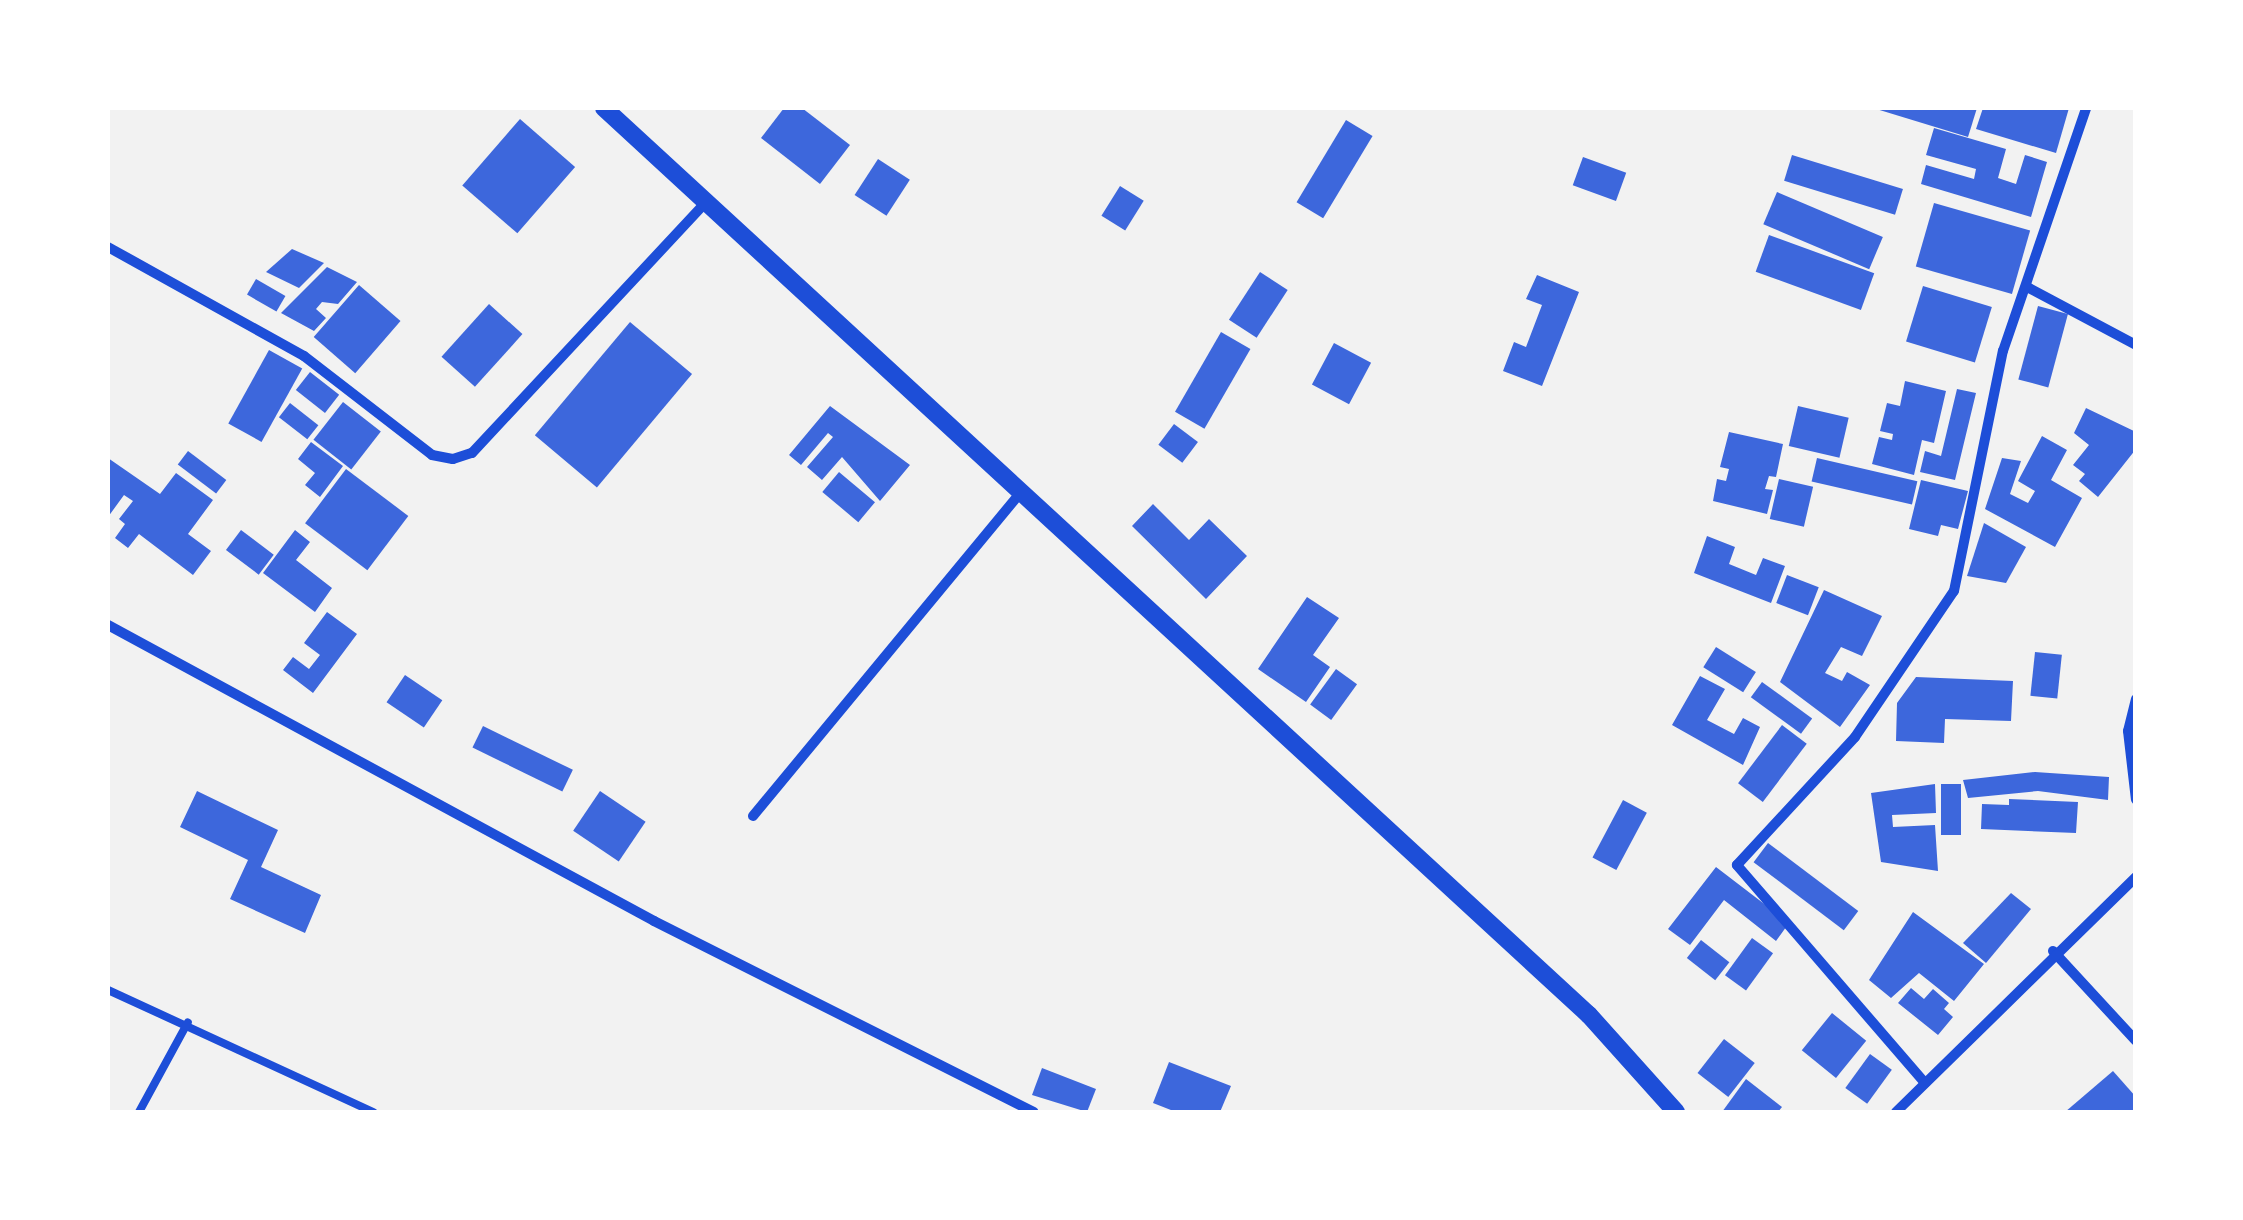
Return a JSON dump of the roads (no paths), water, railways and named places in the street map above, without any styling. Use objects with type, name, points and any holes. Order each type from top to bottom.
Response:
[{"type":"street","points":[[604,108],[1575,1001],[1676,1112]]},
{"type":"street","points":[[1925,1082],[1737,866],[1854,737],[1954,591],[2003,351],[2029,288],[2086,108]]},
{"type":"street","points":[[108,248],[304,356],[432,455],[453,459],[472,452],[706,202]]},
{"type":"street","points":[[2029,288],[2136,345]]},
{"type":"street","points":[[753,816],[1020,493]]},
{"type":"street","points":[[108,625],[654,921],[1034,1112]]},
{"type":"street","points":[[2136,699],[2128,732],[2136,800]]},
{"type":"street","points":[[1896,1112],[2054,951],[2136,876]]},
{"type":"street","points":[[2054,951],[2136,1040]]},
{"type":"lane","points":[[108,990],[188,1022],[373,1112]]},
{"type":"lane","points":[[139,1112],[188,1022]]}]
